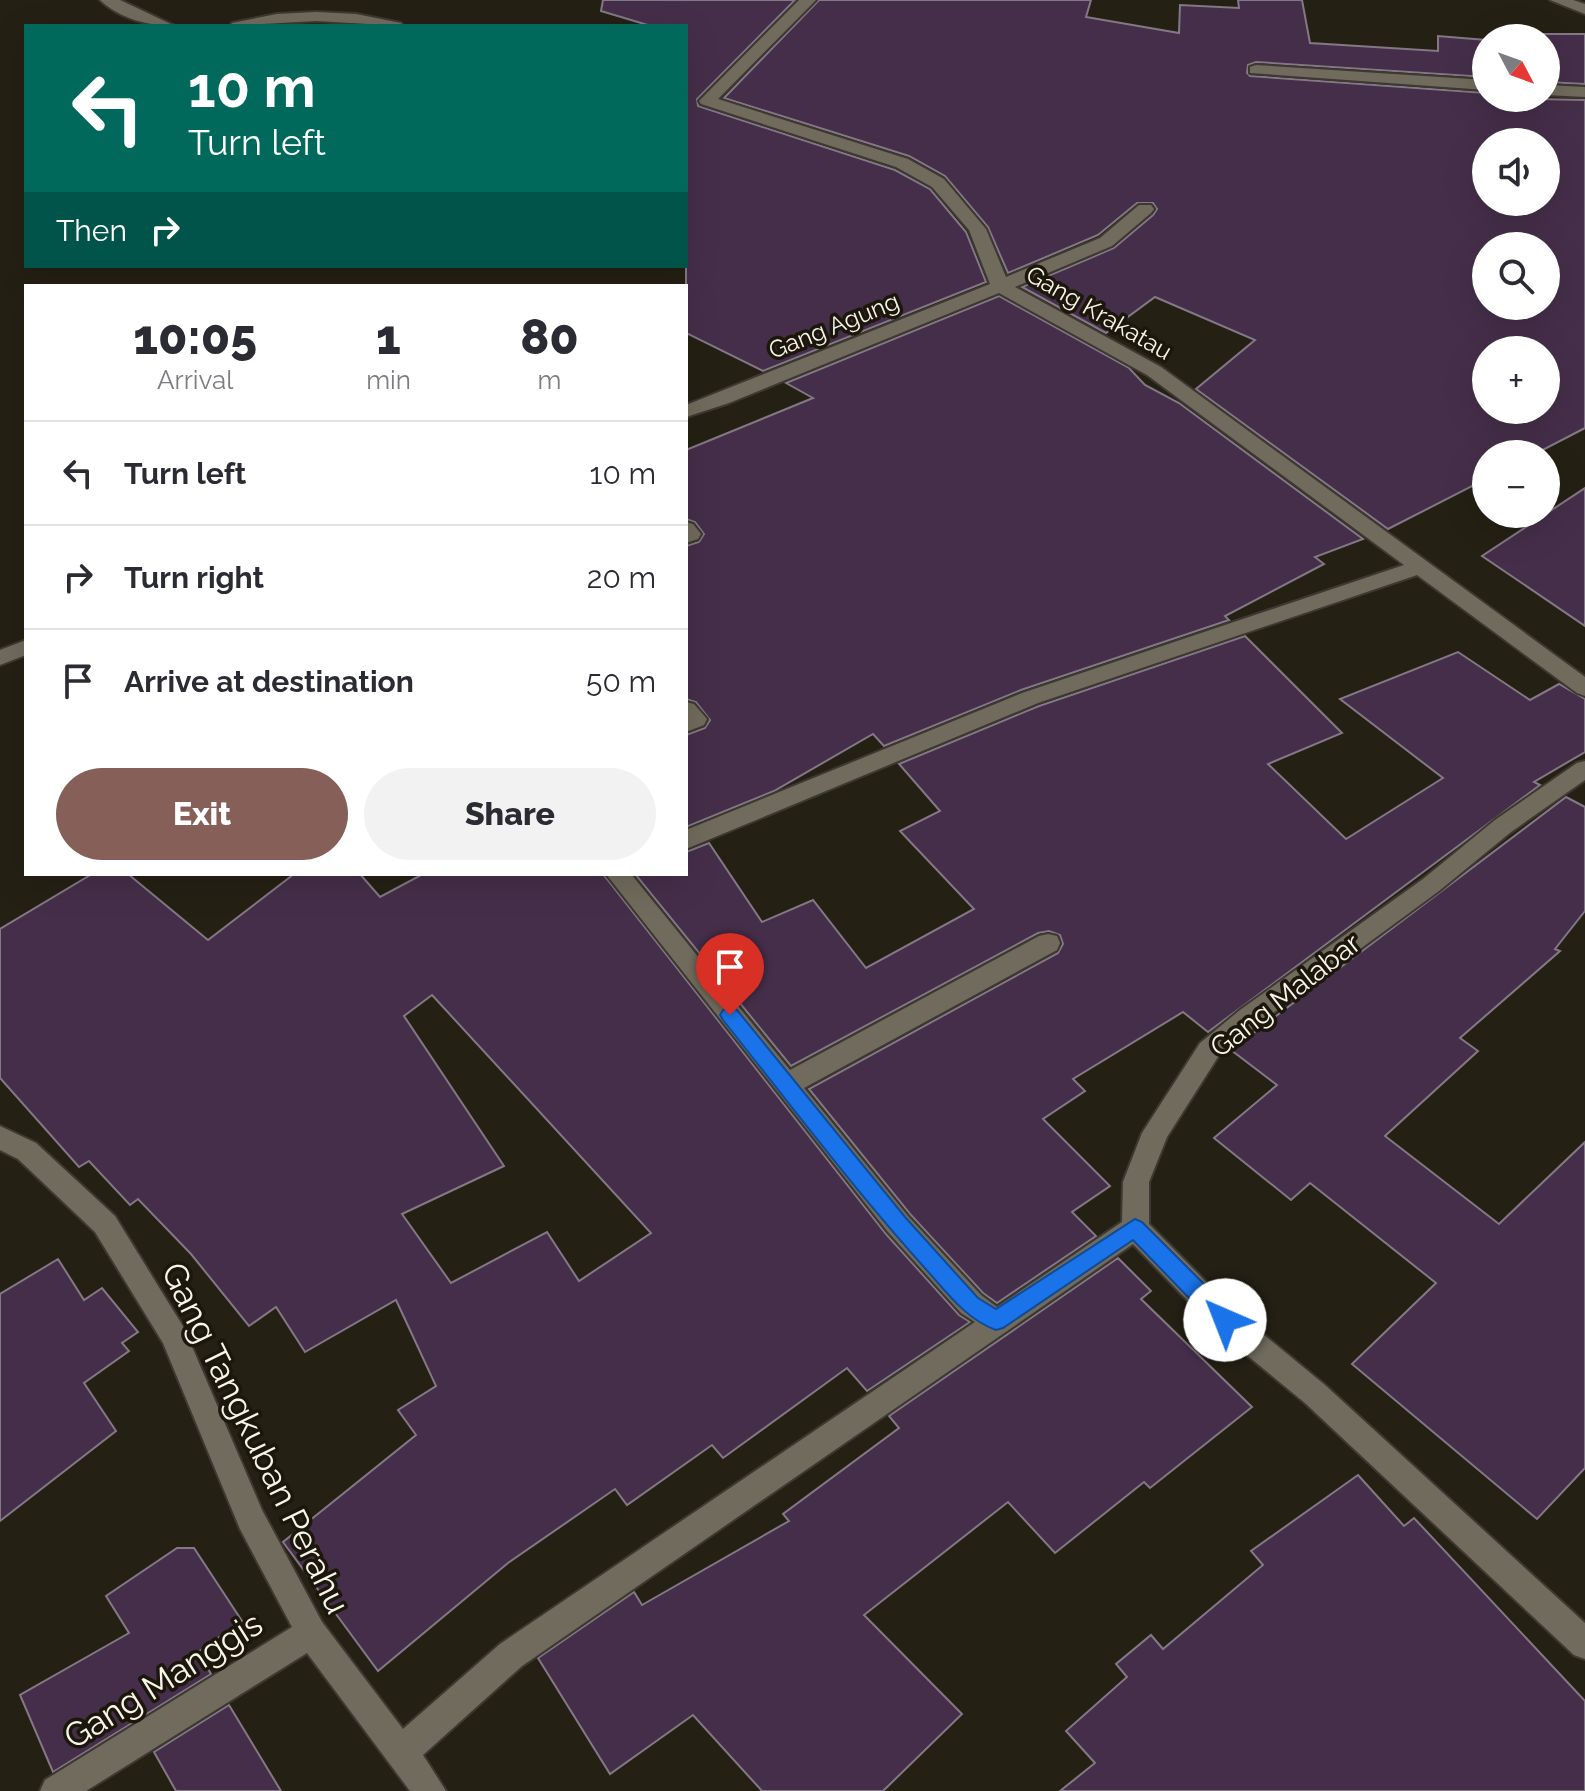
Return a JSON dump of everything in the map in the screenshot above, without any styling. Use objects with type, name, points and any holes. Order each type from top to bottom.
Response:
[{"type":"street","points":[[108,0],[161,24]]},
{"type":"street","points":[[707,101],[808,0]]},
{"type":"street","points":[[1558,0],[1585,9]]},
{"type":"street","points":[[250,24],[284,18],[329,17],[380,24]]},
{"type":"street","points":[[1256,70],[1472,84]]},
{"type":"street","points":[[1560,91],[1585,92]]},
{"type":"street","name":"Gang Krakatau","points":[[688,96],[902,163],[938,183],[977,229],[1000,286],[1154,371],[1585,688]]},
{"type":"street","name":"Gang Agung","points":[[688,410],[1106,242],[1145,209]]},
{"type":"street","points":[[688,839],[1030,698],[1419,567]]},
{"type":"street","points":[[0,658],[24,648]]},
{"type":"street","name":"Gang Malabar","points":[[1135,1228],[1136,1182],[1155,1133],[1209,1050],[1249,1017],[1431,885],[1503,826],[1585,769]]},
{"type":"street","points":[[620,876],[898,1224],[971,1304],[996,1321]]},
{"type":"street","points":[[786,1085],[1048,943]]},
{"type":"street","name":"Gang Tangkuban Perahu","points":[[0,1137],[27,1151],[105,1224],[174,1337],[251,1519],[311,1633],[430,1791]]},
{"type":"street","points":[[401,1753],[511,1655],[1135,1228],[1225,1320],[1315,1394],[1585,1644]]},
{"type":"street","name":"Gang Manggis","points":[[56,1791],[311,1633]]},
{"type":"building","points":[[603,0],[795,0],[697,99],[698,106],[895,170],[930,189],[966,232],[986,282],[763,371],[688,334],[688,24],[644,24],[601,11]]},
{"type":"building","points":[[819,0],[1091,0],[1086,17],[1179,33],[1180,5],[1239,8],[1238,0],[1302,0],[1310,43],[1438,51],[1438,36],[1472,39],[1472,76],[1256,62],[1248,65],[1247,73],[1250,76],[1472,92],[1472,112],[1560,112],[1560,99],[1585,100],[1585,428],[1560,441],[1472,440],[1472,486],[1388,529],[1196,389],[1255,340],[1155,297],[1106,333],[1022,287],[1114,248],[1153,215],[1157,209],[1153,203],[1137,203],[1098,235],[1008,273],[988,227],[945,176],[909,156],[724,98]]},
{"type":"building","points":[[1560,34],[1585,34],[1585,84],[1560,83]]},
{"type":"building","points":[[999,296],[1129,368],[1145,385],[1179,403],[1363,539],[1315,557],[1324,564],[1225,616],[1229,620],[1021,690],[884,746],[873,734],[774,791],[688,826],[688,734],[705,728],[710,720],[696,702],[688,700],[688,545],[699,542],[704,534],[695,522],[688,520],[688,449],[813,398],[786,383]]},
{"type":"building","points":[[1585,488],[1585,626],[1482,556],[1524,528],[1560,528],[1560,505]]},
{"type":"building","points":[[1245,636],[1342,733],[1268,764],[1346,839],[1443,778],[1340,699],[1458,652],[1530,700],[1559,684],[1585,699],[1585,752],[1534,782],[1540,785],[1208,1032],[1183,1012],[1073,1079],[1085,1091],[1043,1119],[1110,1186],[1072,1212],[1096,1236],[997,1303],[983,1293],[910,1214],[809,1089],[1058,953],[1063,944],[1060,935],[1049,931],[1038,933],[791,1066],[637,876],[688,876],[688,851],[709,843],[762,922],[813,900],[866,968],[974,909],[900,831],[940,811],[899,764],[1039,706]]},
{"type":"building","points":[[1566,797],[1585,807],[1585,911],[1555,949],[1560,951],[1460,1038],[1478,1051],[1385,1136],[1499,1224],[1585,1142],[1585,1468],[1537,1519],[1352,1364],[1436,1283],[1310,1183],[1291,1200],[1214,1138],[1277,1085],[1231,1050]]},
{"type":"building","points":[[89,876],[130,876],[208,940],[291,876],[362,876],[380,897],[419,876],[605,876],[886,1234],[959,1315],[970,1322],[867,1391],[847,1368],[723,1458],[712,1445],[627,1505],[615,1489],[508,1563],[378,1671],[283,1542],[416,1435],[398,1410],[436,1386],[396,1300],[305,1352],[276,1307],[249,1326],[191,1254],[138,1199],[130,1205],[89,1161],[79,1167],[0,1078],[0,929]],"holes":[[[432,995],[651,1233],[579,1281],[547,1232],[451,1283],[402,1214],[504,1166],[404,1016]]]},
{"type":"building","points":[[1118,1258],[1151,1291],[1141,1299],[1252,1407],[1150,1488],[1144,1482],[1055,1553],[1008,1502],[864,1615],[962,1714],[883,1791],[762,1791],[693,1715],[610,1774],[538,1658],[634,1592],[642,1605],[789,1521],[783,1514],[899,1428],[889,1416]]},
{"type":"building","points":[[58,1259],[84,1300],[102,1288],[138,1332],[122,1343],[129,1351],[84,1383],[116,1431],[0,1521],[0,1294]]},
{"type":"building","points":[[1358,1475],[1404,1526],[1414,1518],[1585,1701],[1585,1791],[1060,1791],[1095,1763],[1066,1731],[1127,1677],[1116,1664],[1151,1635],[1163,1649],[1263,1565],[1251,1551]]},
{"type":"building","points":[[177,1548],[194,1548],[242,1621],[198,1652],[211,1674],[53,1772],[20,1695],[129,1633],[106,1596]]},
{"type":"building","points":[[229,1705],[281,1791],[176,1791],[154,1752]]},
{"type":"route","points":[[730,1015],[898,1224],[971,1304],[996,1321],[1135,1228],[1225,1320]]}]
